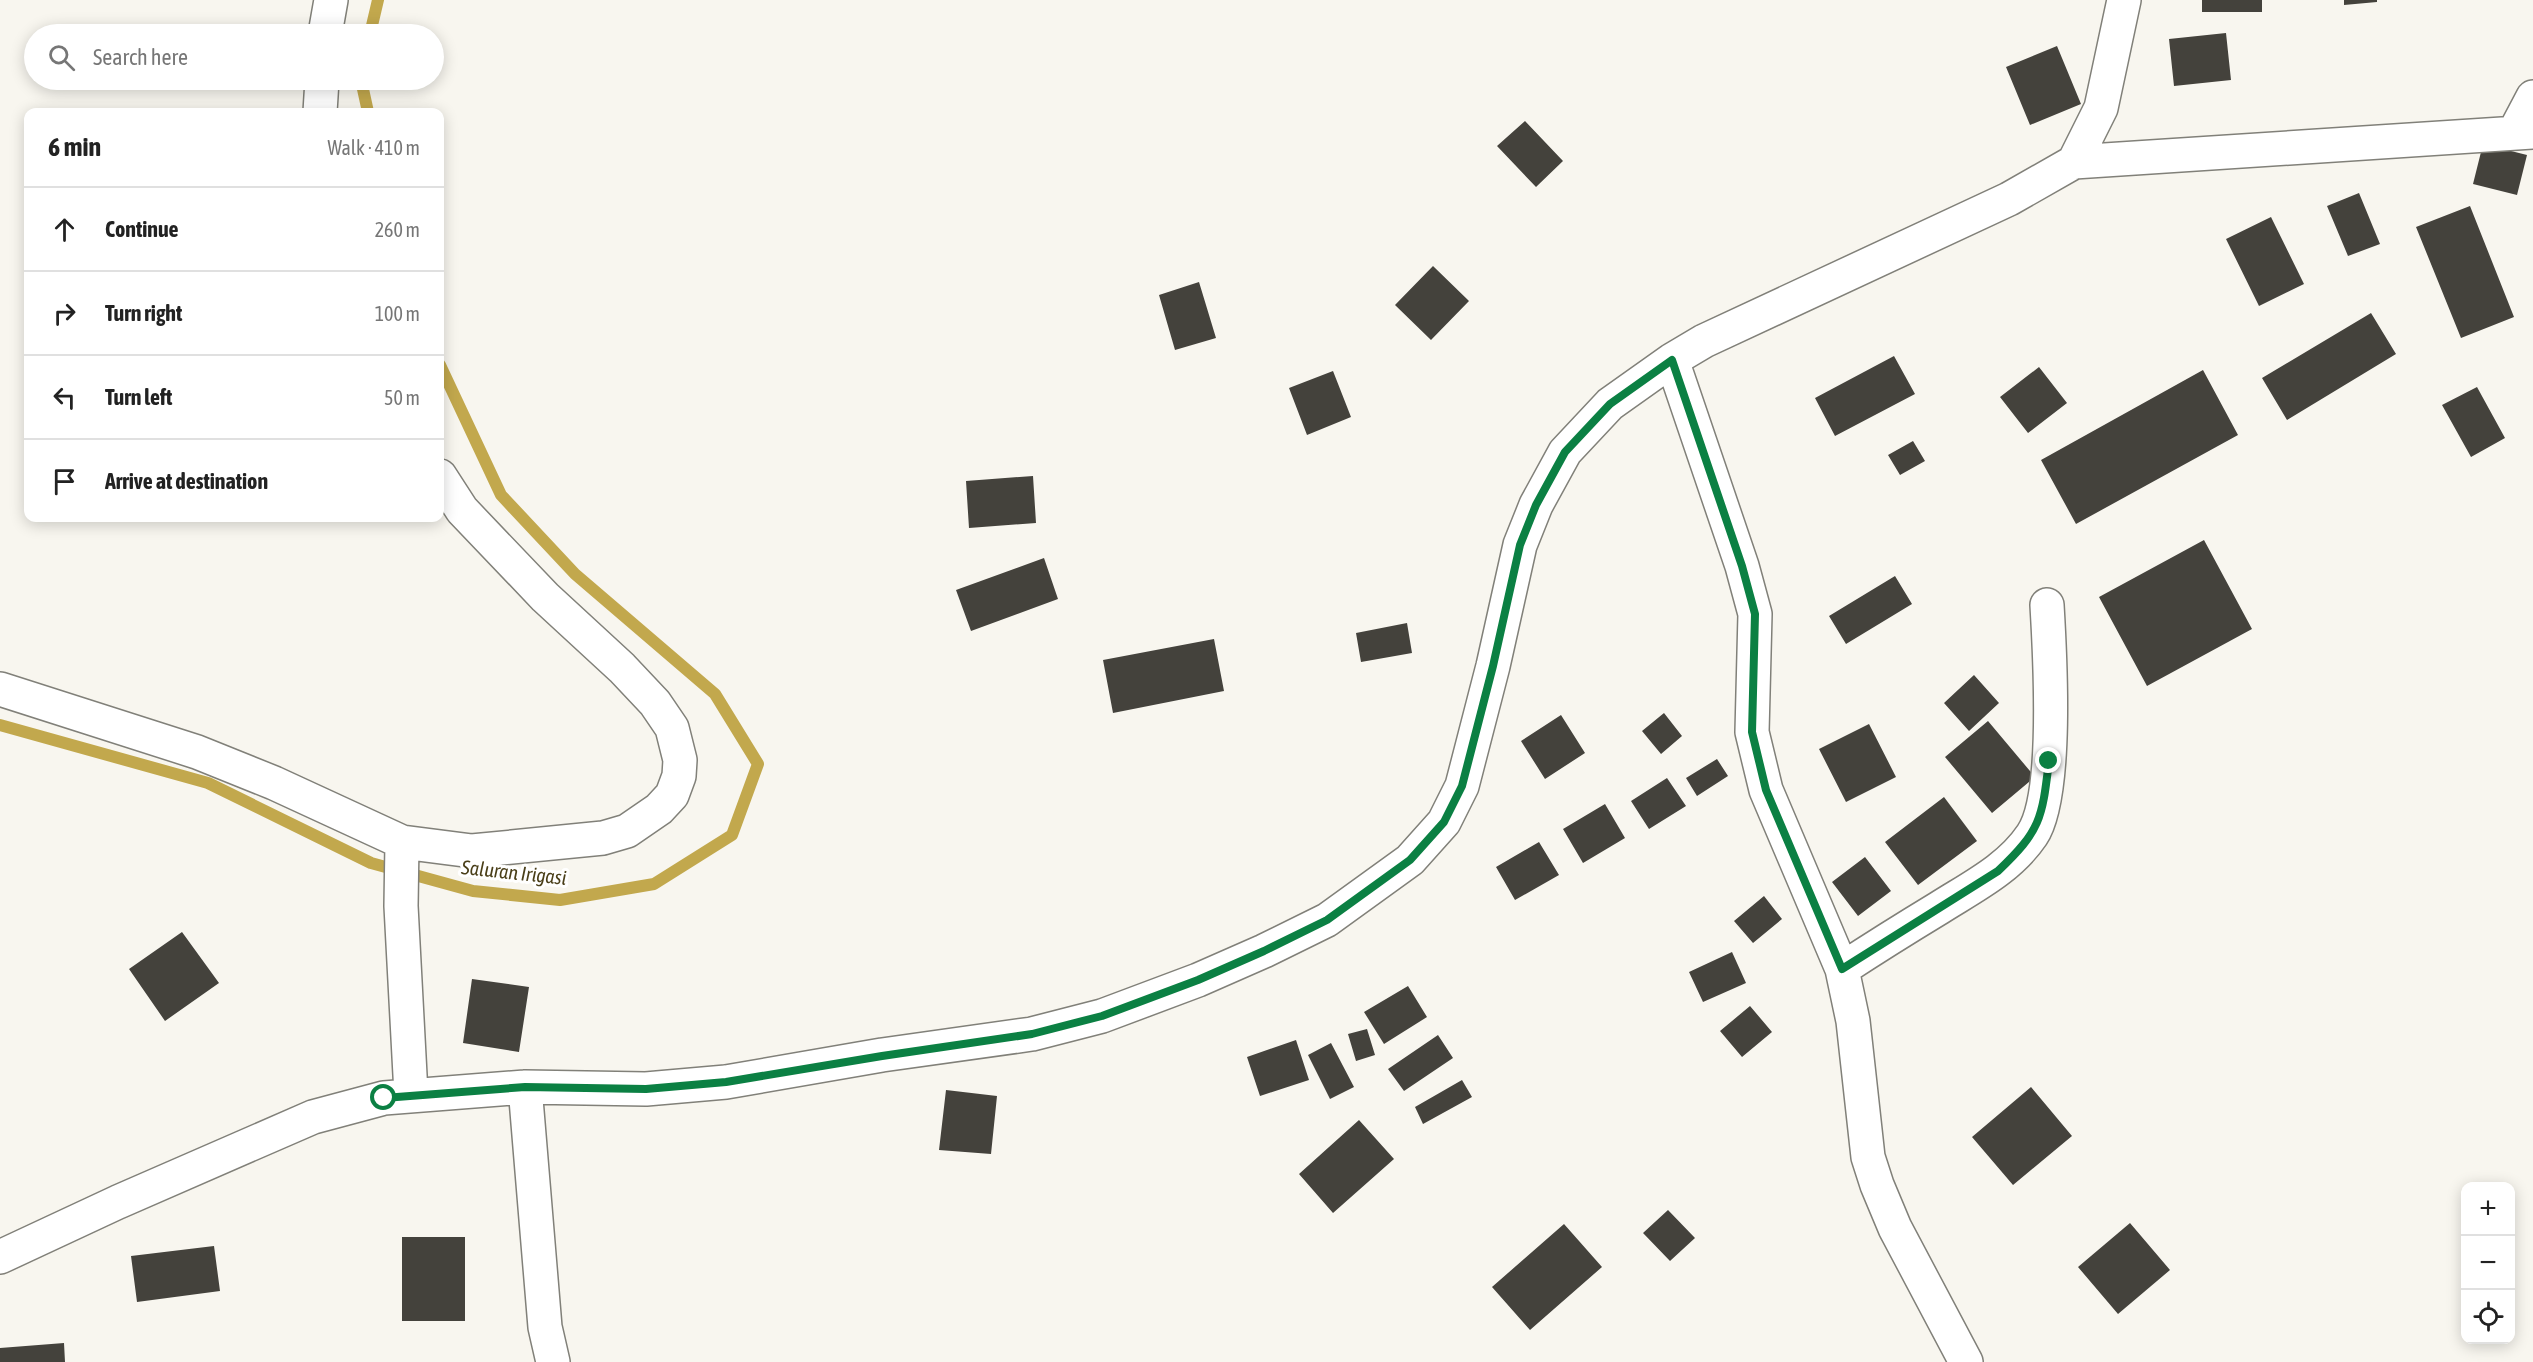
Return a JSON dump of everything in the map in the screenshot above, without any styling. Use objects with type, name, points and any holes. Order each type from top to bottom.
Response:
[{"type":"street","points":[[327,24],[331,0]]},
{"type":"street","points":[[2074,162],[2101,108],[2124,0]]},
{"type":"street","points":[[320,108],[321,90]]},
{"type":"street","points":[[0,1257],[128,1197],[314,1117],[384,1098],[411,1094],[525,1087],[646,1089],[726,1082],[1032,1034],[1102,1016],[1198,980],[1264,951],[1327,920],[1410,860],[1444,822],[1462,786],[1493,666],[1520,545],[1536,505],[1565,452],[1610,404],[1672,360],[1704,341],[2009,199],[2074,162],[2523,133],[2533,97]]},
{"type":"street","points":[[1672,360],[1742,566],[1755,614],[1752,732],[1766,790],[1842,969],[1853,1021],[1864,1137],[1877,1185],[1895,1228],[1966,1362]]},
{"type":"street","points":[[0,689],[197,752],[274,783],[401,850],[472,851],[603,838],[627,831],[659,809],[672,795],[679,776],[680,760],[675,735],[655,704],[622,668],[545,597],[477,526],[462,510],[444,482]]},
{"type":"street","points":[[1842,969],[1998,871],[2032,835],[2042,816],[2049,761],[2048,605]]},
{"type":"street","points":[[401,850],[400,906],[411,1094]]},
{"type":"street","points":[[525,1087],[545,1327],[553,1362]]},
{"type":"building","points":[[2202,0],[2262,0],[2262,12],[2202,12]]},
{"type":"building","points":[[2344,0],[2377,0],[2377,2],[2344,5]]},
{"type":"building","points":[[2226,33],[2231,80],[2174,86],[2169,39]]},
{"type":"building","points":[[2057,46],[2081,104],[2030,125],[2006,67]]},
{"type":"building","points":[[1525,121],[1563,161],[1536,187],[1497,146]]},
{"type":"building","points":[[2483,144],[2527,155],[2517,195],[2473,184]]},
{"type":"building","points":[[2359,193],[2380,244],[2348,256],[2327,206]]},
{"type":"building","points":[[2470,206],[2514,317],[2461,338],[2416,227]]},
{"type":"building","points":[[2271,217],[2304,284],[2259,306],[2226,239]]},
{"type":"building","points":[[1433,266],[1469,301],[1431,340],[1395,305]]},
{"type":"building","points":[[1199,282],[1216,338],[1175,350],[1159,295]]},
{"type":"building","points":[[2371,313],[2396,354],[2287,420],[2262,378]]},
{"type":"building","points":[[1894,356],[1915,394],[1835,436],[1815,398]]},
{"type":"building","points":[[2039,367],[2067,403],[2028,433],[2000,397]]},
{"type":"building","points":[[2203,370],[2238,435],[2076,524],[2041,460]]},
{"type":"building","points":[[1333,371],[1351,417],[1307,435],[1289,388]]},
{"type":"building","points":[[2477,387],[2505,438],[2471,457],[2442,405]]},
{"type":"building","points":[[1913,441],[1925,461],[1900,475],[1888,455]]},
{"type":"building","points":[[1033,476],[1036,523],[969,528],[966,481]]},
{"type":"building","points":[[2204,540],[2252,629],[2147,686],[2099,597]]},
{"type":"building","points":[[1044,558],[1058,599],[971,631],[956,590]]},
{"type":"building","points":[[1895,576],[1912,604],[1846,644],[1829,616]]},
{"type":"building","points":[[1407,623],[1412,653],[1361,662],[1356,633]]},
{"type":"building","points":[[1214,639],[1224,691],[1113,713],[1103,660]]},
{"type":"building","points":[[1974,675],[1999,703],[1969,731],[1944,703]]},
{"type":"building","points":[[1664,713],[1682,736],[1661,754],[1642,731]]},
{"type":"building","points":[[1561,715],[1585,753],[1545,779],[1521,741]]},
{"type":"building","points":[[1988,721],[2035,777],[1992,813],[1945,757]]},
{"type":"building","points":[[1869,724],[1896,777],[1846,802],[1819,749]]},
{"type":"building","points":[[1717,759],[1728,776],[1697,796],[1686,778]]},
{"type":"building","points":[[1667,778],[1686,806],[1649,829],[1631,801]]},
{"type":"building","points":[[1944,797],[1977,841],[1918,885],[1885,842]]},
{"type":"building","points":[[1605,804],[1625,838],[1583,863],[1563,829]]},
{"type":"building","points":[[1539,842],[1559,875],[1515,900],[1496,867]]},
{"type":"building","points":[[1865,857],[1891,891],[1858,916],[1832,882]]},
{"type":"building","points":[[1764,896],[1782,919],[1753,943],[1734,921]]},
{"type":"building","points":[[182,932],[219,983],[165,1021],[129,969]]},
{"type":"building","points":[[1732,952],[1746,983],[1703,1002],[1689,972]]},
{"type":"building","points":[[472,979],[529,987],[519,1052],[463,1043]]},
{"type":"building","points":[[1408,986],[1427,1017],[1384,1044],[1364,1012]]},
{"type":"building","points":[[1750,1006],[1772,1032],[1742,1057],[1720,1031]]},
{"type":"building","points":[[1367,1029],[1375,1055],[1356,1061],[1348,1034]]},
{"type":"building","points":[[1438,1035],[1453,1058],[1404,1091],[1388,1069]]},
{"type":"building","points":[[1296,1040],[1309,1080],[1260,1096],[1247,1057]]},
{"type":"building","points":[[1331,1043],[1354,1087],[1330,1099],[1308,1055]]},
{"type":"building","points":[[1462,1080],[1472,1097],[1423,1124],[1415,1107]]},
{"type":"building","points":[[2031,1087],[2072,1136],[2013,1185],[1972,1137]]},
{"type":"building","points":[[946,1090],[997,1096],[991,1154],[939,1150]]},
{"type":"building","points":[[1359,1120],[1394,1159],[1333,1213],[1299,1174]]},
{"type":"building","points":[[1668,1210],[1695,1238],[1670,1261],[1643,1233]]},
{"type":"building","points":[[2130,1223],[2170,1270],[2118,1314],[2078,1267]]},
{"type":"building","points":[[1564,1224],[1602,1267],[1530,1330],[1492,1287]]},
{"type":"building","points":[[402,1237],[465,1237],[465,1321],[402,1321]]},
{"type":"building","points":[[214,1246],[220,1291],[137,1302],[131,1256]]},
{"type":"building","points":[[64,1343],[65,1362],[0,1362],[0,1348]]},
{"type":"waterway","name":"Saluran Irigasi","points":[[372,24],[378,0]]},
{"type":"waterway","name":"Saluran Irigasi","points":[[363,90],[367,108]]},
{"type":"waterway","name":"Saluran Irigasi","points":[[0,725],[208,783],[371,863],[473,891],[560,900],[654,884],[732,835],[758,764],[715,694],[575,574],[501,495],[444,374]]},
{"type":"route","points":[[384,1098],[411,1094],[525,1087],[597,1090],[646,1089],[726,1082],[1032,1034],[1102,1016],[1198,980],[1327,920],[1410,860],[1444,822],[1462,786],[1493,666],[1520,545],[1536,505],[1565,452],[1610,404],[1672,360],[1742,566],[1755,614],[1752,732],[1766,790],[1842,969],[1998,871],[2015,855],[2032,835],[2042,816],[2049,761]]}]
